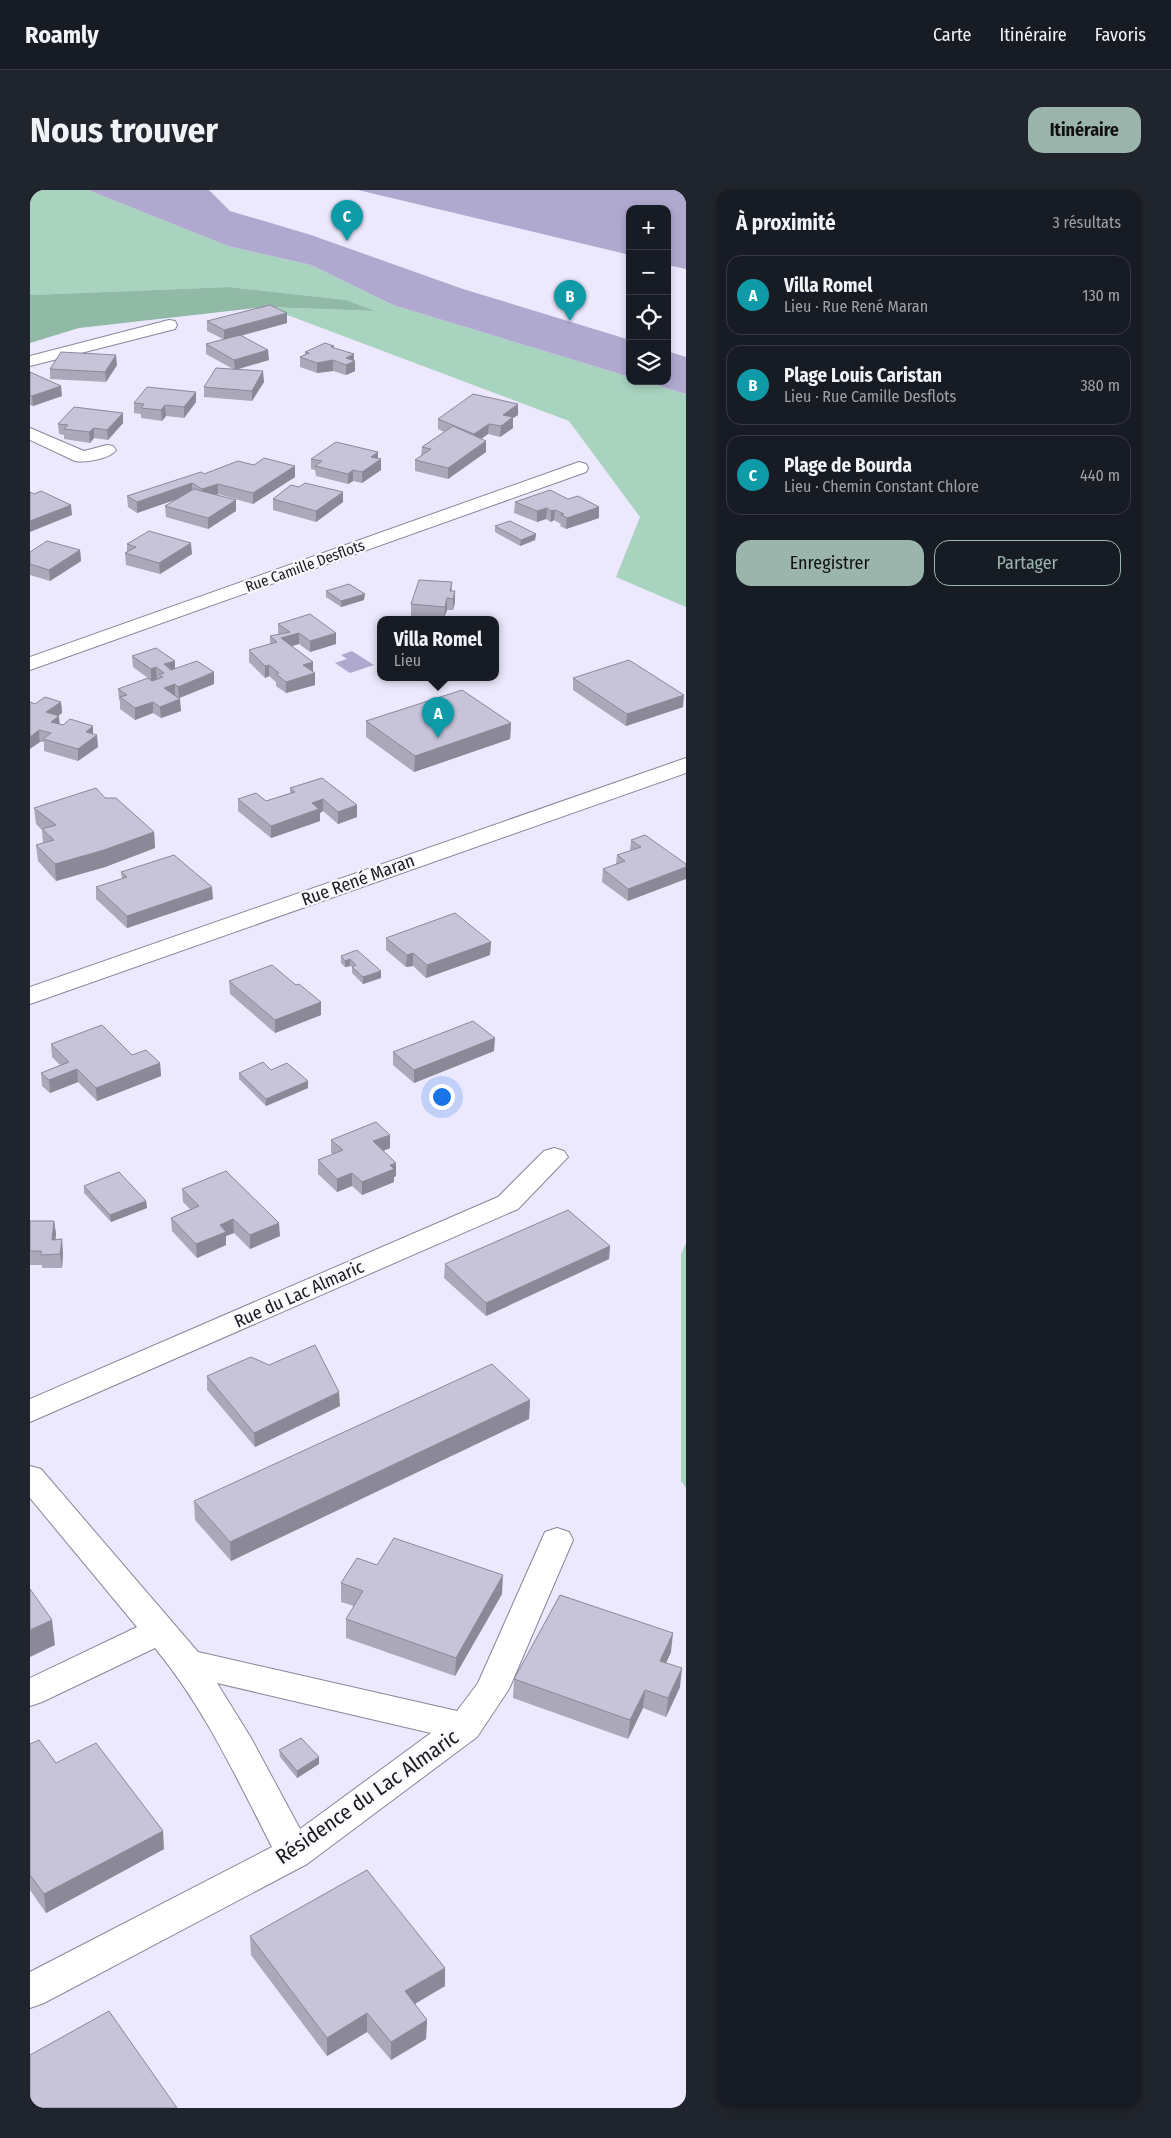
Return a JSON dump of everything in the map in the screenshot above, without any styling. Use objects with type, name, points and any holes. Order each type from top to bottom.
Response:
[{"type":"street","points":[[30,361],[169,325]]},
{"type":"street","points":[[30,433],[82,457],[107,450]]},
{"type":"street","name":"Rue Camille Desflots","points":[[30,664],[579,468]]},
{"type":"street","name":"Rue René Maran","points":[[30,996],[686,764]]},
{"type":"street","name":"Rue du Lac Almaric","points":[[30,1412],[508,1203],[554,1157]]},
{"type":"street","points":[[30,1478],[187,1663],[238,1748],[294,1853]]},
{"type":"street","name":"Résidence du Lac Almaric","points":[[30,1991],[294,1853],[465,1727],[492,1689],[557,1540]]},
{"type":"street","points":[[30,1693],[159,1630]]},
{"type":"street","points":[[187,1663],[465,1727]]},
{"type":"green space","points":[[30,190],[88,190],[228,246],[311,265],[393,305],[626,376],[626,385],[656,385],[686,394],[686,607],[616,577],[640,517],[569,421],[266,307],[373,311],[346,300],[228,287],[30,295]]},
{"type":"green space","points":[[228,287],[346,300],[375,311],[266,307],[79,328],[30,343],[30,295]]},
{"type":"green space","points":[[686,1243],[686,1488],[681,1481],[681,1254]]},
{"type":"shaded area","points":[[88,190],[209,190],[230,211],[311,235],[463,289],[626,339],[626,376],[393,305],[311,265],[228,246]]},
{"type":"shaded area","points":[[358,190],[686,190],[686,269],[671,266],[671,205],[626,205],[626,254]]},
{"type":"shaded area","points":[[671,352],[686,357],[686,394],[656,385],[671,385]]},
{"type":"shaded area","points":[[352,651],[374,665],[350,673],[335,663],[347,659],[341,655]]},
{"type":"building","points":[[270,305],[287,313],[224,330],[207,321]]},
{"type":"building","points":[[240,335],[268,350],[234,360],[206,344]]},
{"type":"building","points":[[325,343],[334,346],[331,347],[354,354],[346,358],[355,361],[346,365],[333,360],[317,363],[300,357],[309,353],[305,352]]},
{"type":"building","points":[[61,352],[116,355],[105,372],[50,369]]},
{"type":"building","points":[[216,368],[263,371],[252,391],[204,387]]},
{"type":"building","points":[[30,372],[61,386],[32,396],[30,395]]},
{"type":"building","points":[[147,387],[196,392],[184,407],[165,405],[161,410],[141,408],[144,404],[134,403]]},
{"type":"building","points":[[473,394],[518,404],[503,415],[513,417],[501,426],[489,424],[474,434],[438,419]]},
{"type":"building","points":[[74,407],[123,413],[107,430],[94,428],[89,432],[64,429],[68,425],[58,424]]},
{"type":"building","points":[[453,426],[486,441],[448,468],[415,460],[431,449],[422,447]]},
{"type":"building","points":[[336,442],[378,452],[371,457],[381,459],[362,472],[353,470],[348,474],[315,466],[322,461],[311,459]]},
{"type":"building","points":[[264,458],[295,466],[253,493],[218,484],[202,489],[192,483],[137,502],[127,496],[201,472],[204,474],[238,461],[254,465]]},
{"type":"building","points":[[305,483],[343,492],[316,511],[273,499],[291,485],[299,487]]},
{"type":"building","points":[[194,489],[236,500],[208,518],[165,506]]},
{"type":"building","points":[[550,490],[568,499],[578,496],[599,507],[567,518],[561,515],[564,514],[555,510],[551,511],[547,508],[537,511],[515,502]]},
{"type":"building","points":[[41,491],[71,505],[30,521],[30,492],[34,494]]},
{"type":"building","points":[[510,521],[536,534],[521,540],[495,526]]},
{"type":"building","points":[[149,531],[191,543],[159,563],[125,553],[136,547],[127,544]]},
{"type":"building","points":[[47,541],[80,550],[49,570],[30,564],[30,552]]},
{"type":"building","points":[[419,580],[452,582],[450,591],[455,591],[453,599],[447,598],[445,607],[411,604]]},
{"type":"building","points":[[349,584],[365,594],[341,601],[326,591]]},
{"type":"building","points":[[310,614],[336,633],[310,641],[299,633],[281,638],[313,662],[303,665],[315,673],[286,682],[276,674],[279,673],[269,665],[265,666],[249,650],[277,642],[270,636],[290,632],[278,624]]},
{"type":"building","points":[[156,648],[175,661],[164,664],[171,670],[197,661],[214,672],[178,687],[175,684],[164,688],[180,699],[160,707],[153,702],[135,708],[120,697],[127,695],[118,689],[148,678],[152,681],[163,677],[159,674],[164,673],[156,667],[151,669],[132,656]]},
{"type":"building","points":[[629,660],[684,695],[627,714],[573,678]]},
{"type":"building","points":[[462,690],[511,723],[415,756],[366,721]]},
{"type":"building","points":[[45,697],[61,702],[46,712],[59,716],[51,722],[63,725],[70,719],[93,726],[86,732],[97,735],[78,749],[43,739],[51,733],[39,730],[30,737],[30,702],[35,704]]},
{"type":"building","points":[[322,778],[357,805],[338,812],[323,799],[312,803],[319,809],[271,826],[238,799],[256,793],[266,801],[295,792],[290,788]]},
{"type":"building","points":[[96,788],[105,798],[116,798],[154,832],[104,850],[55,864],[36,845],[54,840],[42,829],[56,825],[34,808]]},
{"type":"building","points":[[645,835],[686,864],[686,867],[628,889],[603,869],[625,861],[617,855],[641,847],[631,840]]},
{"type":"building","points":[[174,855],[212,887],[127,916],[96,887],[127,877],[121,872]]},
{"type":"building","points":[[455,913],[491,942],[427,965],[413,953],[407,955],[386,938]]},
{"type":"building","points":[[357,950],[381,971],[363,977],[352,967],[356,965],[350,959],[345,961],[341,956]]},
{"type":"building","points":[[272,965],[321,1002],[275,1020],[229,981]]},
{"type":"building","points":[[473,1021],[495,1038],[414,1070],[393,1052]]},
{"type":"building","points":[[102,1025],[132,1055],[146,1050],[160,1063],[96,1088],[77,1069],[49,1080],[41,1073],[69,1062],[51,1044]]},
{"type":"building","points":[[263,1062],[271,1070],[287,1063],[308,1081],[266,1099],[239,1073]]},
{"type":"building","points":[[376,1122],[390,1135],[373,1141],[396,1163],[390,1165],[394,1169],[362,1182],[352,1173],[337,1179],[318,1160],[343,1150],[331,1140]]},
{"type":"building","points":[[226,1171],[279,1223],[250,1235],[233,1219],[220,1225],[226,1232],[196,1244],[171,1218],[199,1206],[182,1189]]},
{"type":"building","points":[[119,1172],[146,1201],[110,1215],[84,1186]]},
{"type":"building","points":[[568,1210],[610,1246],[486,1303],[445,1264]]},
{"type":"building","points":[[30,1221],[54,1221],[52,1240],[62,1239],[60,1254],[41,1255],[41,1251],[30,1251]]},
{"type":"building","points":[[315,1345],[339,1392],[254,1433],[207,1376],[251,1357],[269,1365]]},
{"type":"building","points":[[492,1364],[530,1400],[230,1542],[194,1501]]},
{"type":"building","points":[[394,1538],[503,1575],[456,1658],[346,1619],[363,1591],[341,1583],[357,1558],[377,1565]]},
{"type":"building","points":[[30,1589],[52,1620],[30,1630]]},
{"type":"building","points":[[560,1595],[673,1633],[660,1661],[682,1668],[668,1698],[645,1690],[630,1720],[514,1679]]},
{"type":"building","points":[[301,1738],[319,1757],[297,1771],[279,1750]]},
{"type":"building","points":[[39,1740],[56,1763],[96,1743],[163,1831],[44,1894],[30,1875],[30,1744]]},
{"type":"building","points":[[367,1870],[445,1968],[405,1991],[427,2020],[391,2042],[367,2013],[327,2038],[250,1936]]},
{"type":"building","points":[[109,2011],[177,2108],[30,2108],[30,2055]]},
{"type":"place","name":"Plage de Bourda","points":[[347,241]]},
{"type":"place","name":"Plage Louis Caristan","points":[[570,321]]},
{"type":"place","name":"Villa Romel","points":[[438,738]]}]
